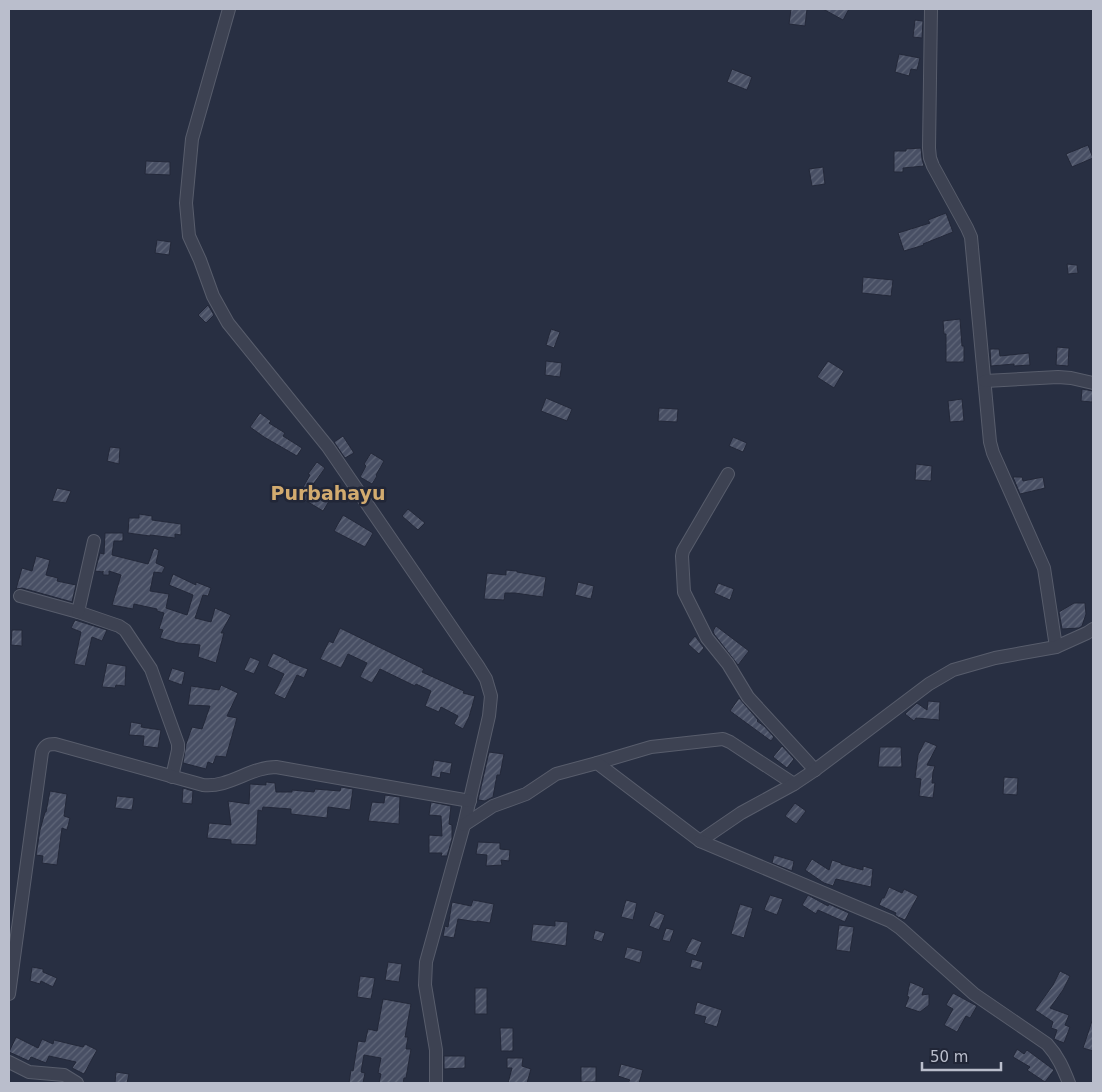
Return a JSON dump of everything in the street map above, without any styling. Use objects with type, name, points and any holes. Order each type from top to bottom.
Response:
[{"type":"street","points":[[229,9],[192,139],[186,202],[188,236],[200,260],[213,296],[228,323],[328,448],[478,666],[486,679],[491,696],[489,716],[470,802],[426,962],[425,985],[436,1050],[436,1083]]},
{"type":"street","points":[[931,9],[930,158],[970,237],[992,448],[1044,568],[1056,647]]},
{"type":"street","points":[[985,381],[1071,378],[1093,383]]},
{"type":"street","points":[[728,474],[682,551],[684,592],[707,638],[728,664],[747,694],[815,770]]},
{"type":"street","points":[[78,612],[94,542]]},
{"type":"street","points":[[20,596],[78,612],[119,626],[125,630],[151,670],[178,744],[172,777]]},
{"type":"street","points":[[700,841],[741,813],[794,784],[815,770],[929,684],[952,670],[995,658],[1056,647],[1093,629]]},
{"type":"street","points":[[464,825],[493,806],[526,794],[556,774],[650,747],[723,739],[794,784]]},
{"type":"street","points":[[9,994],[42,752],[50,744],[56,744],[203,785],[216,786],[258,769],[276,767],[470,802]]},
{"type":"street","points":[[597,763],[700,841],[878,916],[895,925],[974,994],[1046,1044],[1061,1063],[1069,1083]]},
{"type":"street","points":[[9,1062],[28,1072],[64,1076],[77,1083]]},
{"type":"building","points":[[791,9],[807,9],[805,26],[789,24]]},
{"type":"building","points":[[823,9],[849,9],[843,20]]},
{"type":"building","points":[[915,20],[923,21],[922,38],[913,37]]},
{"type":"building","points":[[899,54],[920,58],[917,70],[911,69],[909,76],[895,72]]},
{"type":"building","points":[[732,69],[752,77],[747,90],[727,82]]},
{"type":"building","points":[[1088,145],[1093,158],[1072,167],[1066,154]]},
{"type":"building","points":[[921,148],[924,166],[903,168],[903,172],[894,172],[894,151]]},
{"type":"building","points":[[146,161],[170,162],[170,175],[145,174]]},
{"type":"building","points":[[823,167],[825,184],[812,186],[809,169]]},
{"type":"building","points":[[946,213],[953,232],[924,245],[904,251],[898,233],[930,223],[928,220]]},
{"type":"building","points":[[157,240],[171,242],[169,255],[155,253]]},
{"type":"building","points":[[1067,264],[1077,265],[1078,273],[1068,274]]},
{"type":"building","points":[[863,277],[893,280],[891,296],[862,293]]},
{"type":"building","points":[[208,305],[214,315],[206,323],[198,315]]},
{"type":"building","points":[[960,319],[964,362],[946,362],[946,334],[944,334],[943,321]]},
{"type":"building","points":[[551,329],[560,332],[554,348],[546,345]]},
{"type":"building","points":[[1057,347],[1069,348],[1068,366],[1056,365]]},
{"type":"building","points":[[990,349],[999,349],[1000,356],[1029,353],[1030,365],[991,366]]},
{"type":"building","points":[[546,361],[562,363],[560,377],[545,375]]},
{"type":"building","points":[[828,361],[844,371],[834,388],[817,377]]},
{"type":"building","points":[[1082,389],[1093,391],[1092,402],[1081,401]]},
{"type":"building","points":[[546,398],[572,409],[567,421],[541,411]]},
{"type":"building","points":[[962,399],[964,421],[950,422],[948,401]]},
{"type":"building","points":[[659,408],[678,409],[677,422],[658,421]]},
{"type":"building","points":[[260,413],[271,421],[269,423],[285,433],[283,436],[302,448],[297,456],[250,427]]},
{"type":"building","points":[[343,436],[354,453],[345,458],[334,442]]},
{"type":"building","points":[[733,437],[747,443],[743,452],[729,446]]},
{"type":"building","points":[[110,447],[120,448],[119,464],[107,461]]},
{"type":"building","points":[[371,453],[384,461],[372,484],[360,477],[366,466],[364,464]]},
{"type":"building","points":[[317,462],[325,468],[312,486],[331,498],[323,511],[298,496],[310,475],[308,474]]},
{"type":"building","points":[[916,464],[932,466],[931,481],[915,480]]},
{"type":"building","points":[[1013,477],[1022,477],[1023,481],[1043,477],[1045,488],[1020,494]]},
{"type":"building","points":[[57,488],[71,491],[66,503],[52,501]]},
{"type":"building","points":[[408,509],[425,523],[418,530],[402,516]]},
{"type":"building","points":[[139,514],[152,516],[152,520],[181,524],[181,535],[175,534],[175,538],[128,533],[129,518],[139,518]]},
{"type":"building","points":[[343,515],[373,533],[365,547],[334,531]]},
{"type":"building","points":[[105,533],[123,533],[123,541],[114,541],[112,555],[148,564],[154,548],[159,550],[156,563],[165,567],[162,573],[154,572],[150,591],[169,594],[166,608],[187,615],[193,595],[169,585],[173,574],[196,585],[196,582],[211,588],[208,596],[203,595],[195,618],[211,622],[215,608],[231,615],[221,633],[224,633],[216,663],[198,657],[200,645],[178,643],[160,638],[163,630],[159,629],[164,613],[157,611],[157,609],[134,604],[133,609],[112,605],[121,575],[109,571],[109,575],[103,575],[103,572],[95,571],[100,553],[104,554]]},
{"type":"building","points":[[36,556],[50,560],[46,575],[58,578],[57,581],[76,585],[72,602],[22,588],[16,589],[22,568],[32,571]]},
{"type":"building","points":[[506,570],[546,577],[543,597],[505,593],[504,600],[484,599],[487,573],[506,575]]},
{"type":"building","points":[[578,582],[594,586],[591,599],[575,595]]},
{"type":"building","points":[[718,583],[734,589],[730,600],[714,593]]},
{"type":"building","points":[[1074,603],[1085,603],[1086,614],[1082,626],[1079,628],[1062,629],[1059,612]]},
{"type":"building","points":[[75,620],[107,630],[102,641],[92,637],[85,666],[74,664],[81,632],[71,628]]},
{"type":"building","points":[[716,626],[749,651],[738,665],[714,634],[713,631]]},
{"type":"building","points":[[340,628],[424,669],[422,672],[464,691],[463,693],[475,696],[469,717],[463,729],[454,724],[458,716],[441,707],[439,712],[425,706],[431,691],[416,684],[415,686],[380,669],[372,683],[360,677],[367,663],[348,654],[341,668],[320,659],[329,641],[333,643]]},
{"type":"building","points":[[12,630],[22,630],[22,646],[11,645]]},
{"type":"building","points":[[695,636],[704,648],[699,654],[688,644]]},
{"type":"building","points":[[273,653],[289,662],[308,669],[304,678],[297,675],[285,699],[274,694],[284,674],[267,666]]},
{"type":"building","points":[[250,657],[260,661],[254,674],[244,670]]},
{"type":"building","points":[[107,663],[126,666],[125,686],[116,685],[115,688],[102,687]]},
{"type":"building","points":[[172,668],[185,672],[182,685],[168,680]]},
{"type":"building","points":[[221,685],[238,693],[227,716],[237,718],[226,757],[216,756],[213,764],[208,762],[206,769],[183,763],[186,744],[192,727],[202,729],[210,706],[188,705],[191,686],[219,690]]},
{"type":"building","points":[[739,698],[757,721],[774,737],[771,741],[730,711]]},
{"type":"building","points":[[928,701],[940,702],[940,720],[916,718],[914,721],[905,714],[917,703],[927,710]]},
{"type":"building","points":[[131,722],[142,724],[141,727],[161,730],[158,748],[143,746],[144,736],[129,735]]},
{"type":"building","points":[[925,741],[937,746],[927,765],[935,766],[932,783],[935,783],[933,798],[919,796],[921,779],[915,778],[918,755]]},
{"type":"building","points":[[782,746],[794,759],[787,768],[773,757]]},
{"type":"building","points":[[880,747],[901,747],[902,767],[878,767]]},
{"type":"building","points":[[489,752],[504,754],[500,775],[497,775],[493,797],[485,801],[478,800]]},
{"type":"building","points":[[434,760],[452,763],[450,774],[441,772],[440,778],[431,776]]},
{"type":"building","points":[[1004,777],[1018,778],[1017,795],[1003,794]]},
{"type":"building","points":[[266,782],[275,783],[276,792],[292,792],[292,790],[314,792],[315,789],[340,791],[341,787],[353,789],[350,810],[328,807],[327,818],[291,814],[291,809],[263,807],[262,811],[258,810],[256,845],[231,844],[231,840],[207,838],[209,823],[231,825],[228,801],[249,804],[250,784],[266,785]]},
{"type":"building","points":[[183,788],[193,791],[192,804],[182,803]]},
{"type":"building","points":[[50,791],[67,794],[64,816],[70,818],[67,830],[62,828],[57,865],[42,863],[43,856],[36,855]]},
{"type":"building","points":[[385,795],[400,797],[399,824],[368,821],[372,802],[384,803]]},
{"type":"building","points":[[117,796],[134,798],[132,810],[115,808]]},
{"type":"building","points":[[431,802],[451,806],[449,824],[452,825],[452,839],[447,856],[441,856],[442,853],[429,853],[429,835],[442,836],[441,816],[429,815]]},
{"type":"building","points":[[795,803],[806,811],[796,824],[785,816]]},
{"type":"building","points":[[478,842],[500,843],[500,849],[510,850],[509,861],[501,860],[502,865],[486,866],[487,855],[476,854]]},
{"type":"building","points":[[774,855],[794,861],[792,871],[772,863]]},
{"type":"building","points":[[812,859],[829,870],[832,860],[863,870],[863,866],[873,869],[871,887],[836,879],[833,886],[824,883],[805,870]]},
{"type":"building","points":[[889,887],[902,893],[904,889],[918,896],[905,920],[895,915],[896,913],[879,905]]},
{"type":"building","points":[[770,895],[783,899],[777,915],[764,910]]},
{"type":"building","points":[[808,895],[828,906],[829,904],[849,913],[845,922],[818,910],[816,914],[802,905]]},
{"type":"building","points":[[473,900],[494,904],[490,923],[458,919],[454,938],[443,936],[445,926],[448,927],[452,902],[471,906]]},
{"type":"building","points":[[626,900],[637,903],[633,920],[621,917]]},
{"type":"building","points":[[740,904],[753,908],[744,938],[731,934]]},
{"type":"building","points":[[655,911],[665,915],[659,930],[649,926]]},
{"type":"building","points":[[555,921],[568,922],[566,946],[531,941],[533,924],[555,926]]},
{"type":"building","points":[[839,925],[854,927],[850,952],[836,950]]},
{"type":"building","points":[[666,928],[674,930],[670,942],[662,940]]},
{"type":"building","points":[[595,930],[605,933],[602,942],[593,939]]},
{"type":"building","points":[[692,938],[702,942],[696,956],[685,952]]},
{"type":"building","points":[[627,947],[643,951],[640,963],[624,958]]},
{"type":"building","points":[[692,959],[703,962],[701,970],[690,967]]},
{"type":"building","points":[[388,962],[402,964],[399,982],[385,980]]},
{"type":"building","points":[[32,967],[43,969],[43,972],[57,978],[53,987],[41,981],[40,984],[30,981]]},
{"type":"building","points":[[1060,971],[1070,976],[1050,1008],[1069,1015],[1065,1025],[1070,1027],[1064,1043],[1054,1039],[1057,1030],[1051,1028],[1053,1022],[1035,1010],[1053,985]]},
{"type":"building","points":[[360,976],[375,978],[371,999],[357,997]]},
{"type":"building","points":[[910,982],[924,988],[922,995],[929,994],[929,1005],[920,1012],[905,1007],[909,997],[907,996]]},
{"type":"building","points":[[475,988],[487,988],[487,1014],[475,1014]]},
{"type":"building","points":[[953,993],[977,1006],[970,1018],[966,1016],[957,1032],[944,1025],[953,1009],[946,1005]]},
{"type":"building","points":[[383,999],[411,1004],[405,1037],[408,1037],[406,1049],[411,1049],[406,1078],[404,1078],[403,1083],[379,1083],[381,1074],[378,1073],[381,1058],[364,1055],[361,1072],[365,1073],[363,1083],[349,1083],[358,1041],[365,1042],[368,1029],[377,1031]]},
{"type":"building","points":[[697,1002],[722,1010],[717,1027],[704,1023],[706,1017],[694,1014]]},
{"type":"building","points":[[1093,1021],[1093,1051],[1083,1048]]},
{"type":"building","points":[[500,1028],[513,1028],[513,1051],[501,1051]]},
{"type":"building","points":[[16,1037],[38,1048],[42,1039],[53,1044],[54,1040],[83,1047],[85,1044],[97,1050],[84,1074],[72,1068],[76,1062],[49,1056],[46,1063],[31,1057],[29,1061],[9,1052]]},
{"type":"building","points":[[1017,1049],[1024,1054],[1027,1050],[1054,1070],[1045,1082],[1027,1070],[1030,1067],[1013,1057]]},
{"type":"building","points":[[444,1056],[465,1056],[465,1068],[444,1069]]},
{"type":"building","points":[[507,1058],[523,1058],[522,1066],[531,1069],[527,1083],[508,1083],[512,1068],[507,1068]]},
{"type":"building","points":[[621,1064],[643,1070],[639,1083],[628,1083],[630,1080],[618,1076]]},
{"type":"building","points":[[581,1067],[596,1067],[596,1082],[581,1082]]},
{"type":"building","points":[[116,1072],[129,1074],[127,1083],[115,1083]]},
{"type":"district","name":"Purbahayu","points":[[328,493]]}]
